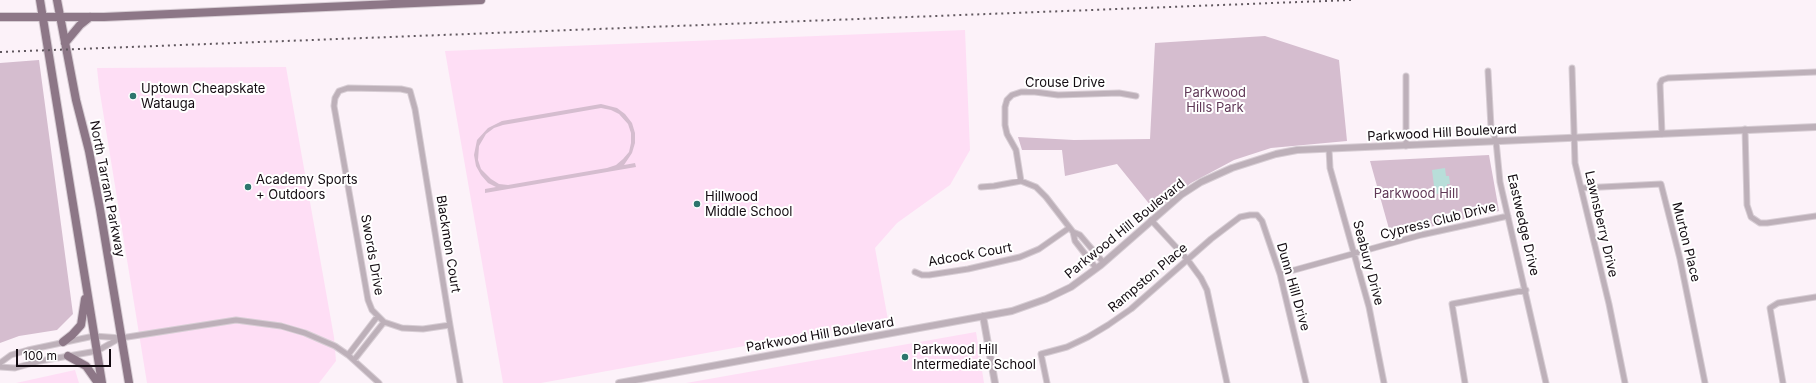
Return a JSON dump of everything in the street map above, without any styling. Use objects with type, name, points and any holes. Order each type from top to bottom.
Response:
[{"type":"main road","points":[[40,0],[102,383]]},
{"type":"main road","name":"North Tarrant Parkway","points":[[57,0],[100,209],[129,383]]},
{"type":"main road","points":[[0,17],[90,17],[336,3],[481,0]]},
{"type":"main road","points":[[65,43],[90,17]]},
{"type":"main road","points":[[63,342],[72,335],[80,325],[86,288]]},
{"type":"main road","points":[[68,356],[86,366],[98,383]]},
{"type":"street","name":"Lawnsberry Drive","points":[[1572,68],[1575,163],[1609,304],[1625,383]]},
{"type":"street","name":"Eastwedge Drive","points":[[1488,71],[1491,127],[1496,141],[1500,182],[1526,290],[1546,383]]},
{"type":"street","points":[[1662,134],[1660,84],[1662,80],[1668,78],[1816,72]]},
{"type":"street","points":[[1406,76],[1406,146]]},
{"type":"street","name":"Swords Drive","points":[[415,110],[410,91],[401,89],[348,88],[339,91],[334,98],[334,106],[368,300],[377,317],[384,322],[402,328],[424,329],[450,325]]},
{"type":"street","name":"Crouse Drive","points":[[1021,181],[1016,150],[1007,134],[1005,125],[1005,107],[1007,100],[1012,96],[1021,92],[1058,95],[1119,93],[1136,96]]},
{"type":"street","name":"Blackmon Court","points":[[415,110],[460,383]]},
{"type":"street","name":"Parkwood Hill Boulevard","points":[[619,383],[1012,311],[1046,299],[1070,287],[1104,262],[1181,195],[1201,182],[1227,170],[1276,154],[1297,150],[1816,126]]},
{"type":"street","points":[[1744,129],[1747,205],[1751,217],[1760,223],[1774,223],[1816,216]]},
{"type":"street","name":"Seabury Drive","points":[[1329,149],[1330,168],[1369,307],[1384,383]]},
{"type":"street","points":[[981,187],[1021,181],[1036,188],[1046,197],[1071,230],[1074,241],[1096,268]]},
{"type":"street","name":"Murton Place","points":[[1582,188],[1661,184],[1680,259],[1705,383]]},
{"type":"street","name":"Dunn Hill Drive","points":[[1240,217],[1257,215],[1262,221],[1280,274],[1306,383]]},
{"type":"street","name":"Cypress Club Drive","points":[[1280,274],[1421,234],[1508,216]]},
{"type":"street","name":"Rampston Place","points":[[1047,383],[1041,354],[1074,344],[1108,325],[1131,309],[1187,259],[1240,217]]},
{"type":"street","points":[[1151,220],[1187,259],[1201,278],[1207,290],[1228,383]]},
{"type":"street","points":[[1071,230],[1080,235],[1104,262]]},
{"type":"street","name":"Adcock Court","points":[[915,272],[922,275],[929,275],[968,269],[1020,258],[1039,249],[1071,230]]},
{"type":"street","points":[[1465,383],[1452,304],[1526,290]]},
{"type":"street","points":[[1783,383],[1770,308],[1778,303],[1816,297]]},
{"type":"street","points":[[983,316],[995,383]]},
{"type":"street","points":[[348,355],[377,317]]},
{"type":"street","points":[[0,363],[11,355],[94,336],[121,338],[236,320],[281,326],[317,338],[335,346],[348,355],[379,383]]},
{"type":"street","points":[[354,360],[384,322]]},
{"type":"street","points":[[0,367],[15,368],[97,351],[121,338]]},
{"type":"shaded area","name":"Hillwood Middle School","points":[[965,30],[970,150],[950,185],[897,223],[875,248],[888,320],[541,383],[503,383],[445,51]]},
{"type":"shaded area","points":[[286,67],[334,337],[336,361],[319,383],[147,383],[97,68]]},
{"type":"shaded area","points":[[1445,168],[1446,176],[1449,176],[1450,184],[1447,184],[1448,193],[1435,194],[1432,170]]},
{"type":"shaded area","name":"Parkwood Hill Intermediate School","points":[[976,332],[984,383],[686,383]]},
{"type":"shaded area","points":[[75,370],[79,383],[16,383]]},
{"type":"green space","name":"Parkwood Hills Park","points":[[1265,36],[1339,60],[1347,141],[1271,148],[1234,160],[1191,183],[1155,211],[1117,164],[1065,176],[1062,150],[1022,150],[1018,137],[1074,140],[1150,139],[1155,43]]},
{"type":"green space","points":[[39,60],[73,314],[57,330],[19,336],[0,343],[0,63]]},
{"type":"green space","points":[[601,104],[617,108],[625,114],[632,123],[635,133],[635,143],[632,153],[624,165],[635,163],[636,167],[485,193],[485,189],[496,187],[488,183],[476,166],[474,155],[477,140],[488,128],[502,121]],"holes":[[[601,108],[611,110],[619,114],[628,124],[631,133],[629,152],[616,165],[607,168],[508,185],[499,184],[491,179],[481,169],[478,160],[479,146],[486,134],[494,128],[503,125]]]},
{"type":"green space","name":"Parkwood Hill","points":[[1489,155],[1499,211],[1391,236],[1370,161]]},
{"type":"railway","points":[[0,52],[1351,0]]},
{"type":"place","name":"Uptown Cheapskate Watauga","points":[[133,96]]},
{"type":"place","name":"Academy Sports + Outdoors","points":[[248,187]]},
{"type":"place","name":"Hillwood Middle School","points":[[697,204]]},
{"type":"place","name":"Parkwood Hill Intermediate School","points":[[905,357]]}]
